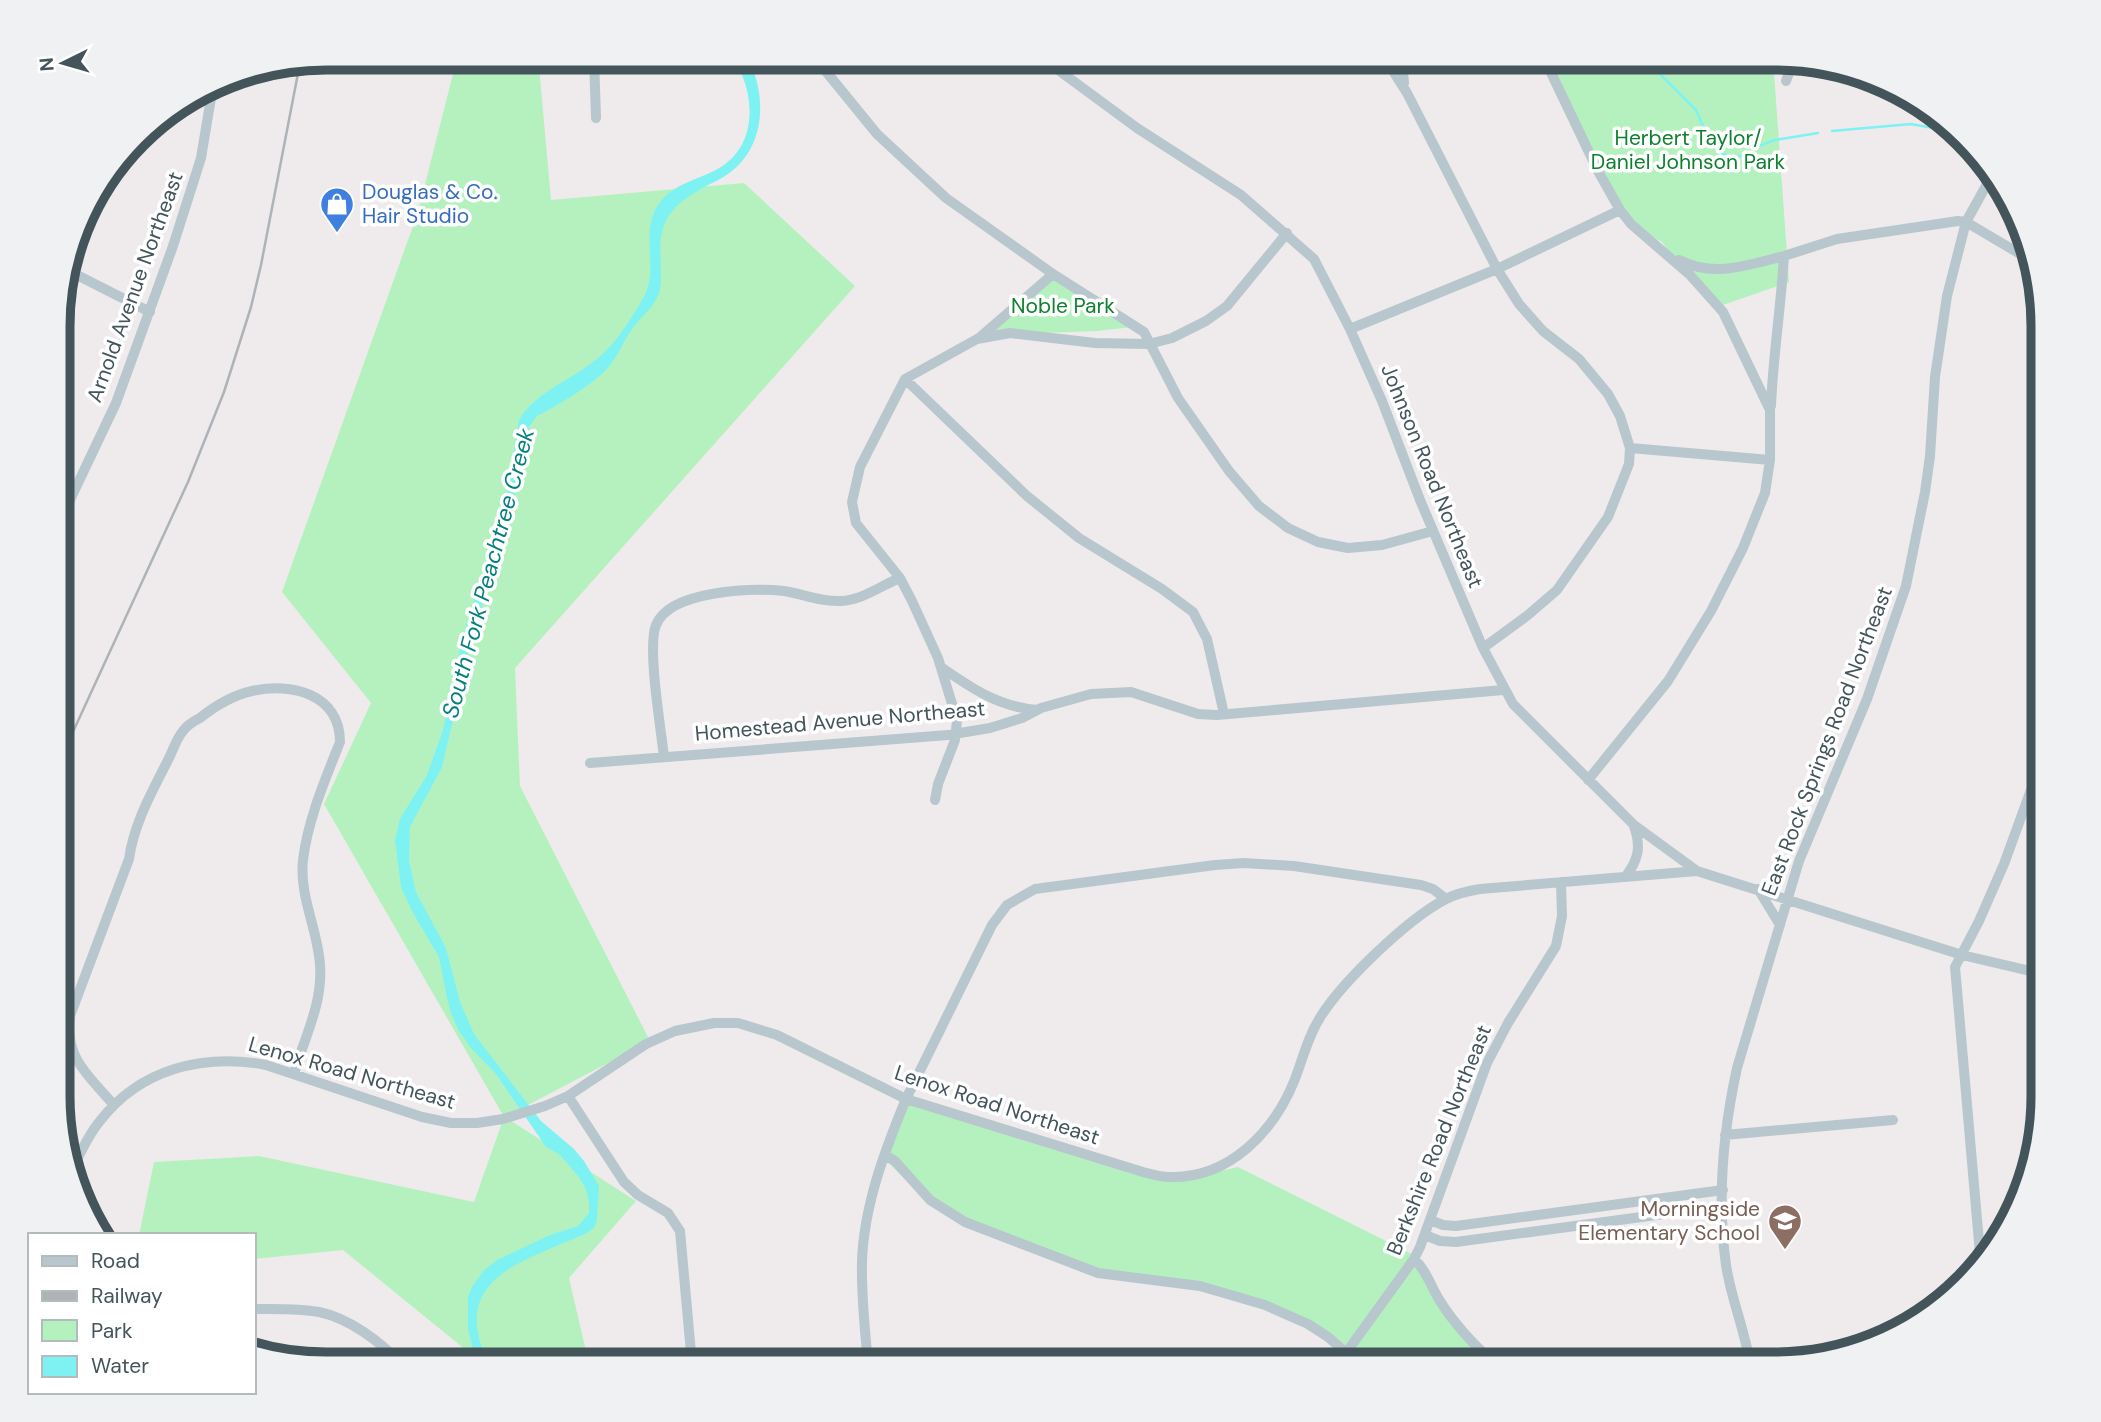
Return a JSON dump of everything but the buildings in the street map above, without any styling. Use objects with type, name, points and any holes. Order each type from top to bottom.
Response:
[{"type":"street","points":[[594,70],[596,118]]},
{"type":"street","points":[[826,70],[877,134],[946,198],[1053,274],[1144,332],[1178,398],[1229,471],[1259,506],[1288,528],[1318,542],[1348,548],[1382,545],[1433,531]]},
{"type":"street","name":"Johnson Road Northeast","points":[[1058,70],[1137,128],[1241,195],[1314,259],[1350,329],[1382,401],[1433,531],[1482,648],[1503,690],[1513,704],[1634,825],[1698,870],[1962,955],[2031,971]]},
{"type":"street","points":[[1393,70],[1497,269],[1519,304],[1543,331],[1579,359],[1608,394],[1620,416],[1630,448],[1629,464],[1608,517],[1557,590],[1482,648]]},
{"type":"street","points":[[1404,70],[1404,87]]},
{"type":"street","points":[[1550,70],[1598,171],[1620,210],[1631,224],[1669,256],[1723,312],[1770,410]]},
{"type":"street","points":[[1786,82],[1790,71]]},
{"type":"street","name":"Arnold Avenue Northeast","points":[[70,494],[116,403],[150,312],[201,158],[211,98]]},
{"type":"street","name":"East Rock Springs Road Northeast","points":[[1747,1352],[1726,1264],[1723,1206],[1725,1135],[1737,1068],[1811,830],[1867,699],[1906,586],[1925,492],[1935,377],[1947,296],[1966,222],[1987,183]]},
{"type":"street","points":[[1350,329],[1497,269],[1620,210]]},
{"type":"street","points":[[1669,256],[1707,271],[1725,270],[1784,257],[1838,239],[1966,222],[2020,254]]},
{"type":"street","points":[[978,339],[1010,333],[1095,343],[1149,344],[1172,338],[1206,321],[1227,306],[1287,233]]},
{"type":"street","points":[[1588,780],[1668,681],[1711,611],[1765,494],[1770,460],[1773,355],[1781,306],[1784,257]]},
{"type":"street","points":[[75,274],[150,312]]},
{"type":"street","points":[[935,800],[937,784],[956,734],[957,720],[928,634],[900,578],[856,523],[852,502],[860,467],[905,379],[978,339],[1053,274]]},
{"type":"street","points":[[905,379],[1027,496],[1069,530],[1193,612],[1207,639],[1224,714]]},
{"type":"street","points":[[1630,448],[1770,460]]},
{"type":"street","points":[[664,757],[652,645],[656,624],[667,610],[697,597],[740,590],[786,591],[817,601],[858,599],[900,578]]},
{"type":"street","points":[[941,666],[984,695],[1017,707],[1037,710]]},
{"type":"street","points":[[70,1016],[130,859],[136,827],[183,730],[215,706],[250,691],[284,688],[308,692],[320,699],[331,711],[340,729],[340,742],[310,823],[303,862],[307,904],[319,952],[320,979],[315,1011],[294,1074]]},
{"type":"street","name":"Homestead Avenue Northeast","points":[[590,763],[956,734],[990,728],[1090,694],[1131,692],[1198,714],[1224,714],[1503,690]]},
{"type":"street","points":[[1983,1246],[1954,980],[1955,967],[2004,864],[2031,790]]},
{"type":"street","points":[[1626,876],[1639,853],[1639,839],[1634,825]]},
{"type":"street","points":[[867,1352],[862,1260],[869,1209],[885,1155],[906,1099],[992,925],[1007,905],[1017,897],[1035,889],[1174,869],[1225,864],[1270,864],[1421,885],[1433,889],[1446,899]]},
{"type":"street","name":"Lenox Road Northeast","points":[[78,1158],[89,1136],[114,1105],[132,1090],[153,1077],[197,1062],[244,1061],[294,1074],[438,1121],[477,1123],[535,1110],[568,1096],[661,1036],[688,1027],[727,1022],[749,1025],[777,1035],[906,1099],[1143,1172],[1168,1177],[1193,1175],[1215,1169],[1236,1158],[1253,1144],[1267,1128],[1287,1096],[1311,1034],[1332,1000],[1394,937],[1446,899],[1480,889],[1698,870]]},
{"type":"street","name":"Berkshire Road Northeast","points":[[1347,1351],[1414,1259],[1487,1063],[1508,1023],[1556,946],[1562,916],[1560,881]]},
{"type":"street","points":[[1758,889],[1780,925]]},
{"type":"street","points":[[70,1046],[76,1060],[114,1105]]},
{"type":"street","points":[[568,1096],[624,1182],[638,1195],[668,1213],[680,1231],[691,1352]]},
{"type":"street","points":[[1725,1135],[1893,1120]]},
{"type":"street","points":[[885,1155],[895,1161],[930,1200],[965,1222],[1098,1273],[1200,1286],[1265,1305],[1307,1324],[1347,1351]]},
{"type":"street","points":[[1430,1220],[1456,1226],[1723,1190]]},
{"type":"street","points":[[1425,1235],[1440,1241],[1457,1242],[1723,1206]]},
{"type":"street","points":[[1581,1209],[1583,1225]]},
{"type":"street","points":[[1414,1259],[1422,1267],[1439,1300],[1456,1324],[1483,1352]]},
{"type":"street","points":[[256,1308],[308,1311],[337,1318],[369,1337],[386,1352]]},
{"type":"green space","points":[[454,70],[539,70],[551,200],[744,183],[855,286],[515,668],[520,786],[650,1041],[505,1117],[636,1201],[569,1278],[586,1352],[468,1352],[343,1250],[256,1259],[256,1233],[139,1233],[154,1162],[259,1156],[474,1202],[504,1117],[324,804],[371,703],[282,592],[418,212]]},
{"type":"green space","name":"Herbert Taylor/ Daniel Johnson Park","points":[[1555,70],[1774,70],[1789,282],[1723,305],[1694,285],[1662,242],[1620,218]]},
{"type":"green space","name":"Noble Park","points":[[1058,273],[1104,300],[1133,327],[987,335]]},
{"type":"green space","points":[[909,1099],[1146,1175],[1194,1177],[1238,1167],[1418,1257],[1446,1313],[1483,1352],[1343,1352],[1291,1314],[1161,1281],[1086,1274],[992,1234],[927,1200],[881,1156]]},
{"type":"water","name":"South Fork Peachtree Creek","points":[[753,70],[759,91],[759,125],[746,155],[735,168],[690,196],[670,214],[661,238],[659,294],[609,367],[581,390],[537,416],[529,427],[525,459],[470,646],[442,767],[410,827],[409,861],[416,892],[446,948],[460,1002],[474,1034],[541,1121],[584,1161],[599,1186],[594,1228],[517,1264],[498,1277],[485,1292],[477,1311],[478,1335],[484,1352],[474,1352],[468,1330],[468,1297],[484,1270],[499,1259],[550,1235],[578,1226],[589,1213],[589,1202],[586,1189],[578,1176],[560,1155],[546,1147],[496,1074],[459,1031],[447,998],[439,957],[401,887],[395,840],[400,819],[427,775],[443,730],[462,639],[508,488],[519,420],[543,394],[601,355],[627,323],[648,286],[651,224],[661,201],[682,185],[721,167],[733,157],[742,144],[750,116],[746,86],[740,71]]},
{"type":"waterway","points":[[1656,70],[1696,110],[1707,135],[1722,154],[1738,157],[1749,152]]},
{"type":"waterway","points":[[1832,131],[1911,124],[1938,129]]},
{"type":"waterway","points":[[1756,147],[1775,140],[1818,133]]},
{"type":"railway","points":[[70,738],[188,482],[224,392],[251,307],[261,265],[298,72]]},
{"type":"place","name":"Douglas & Co. Hair Studio","points":[[337,234]]},
{"type":"place","name":"Morningside Elementary School","points":[[1785,1251]]}]
